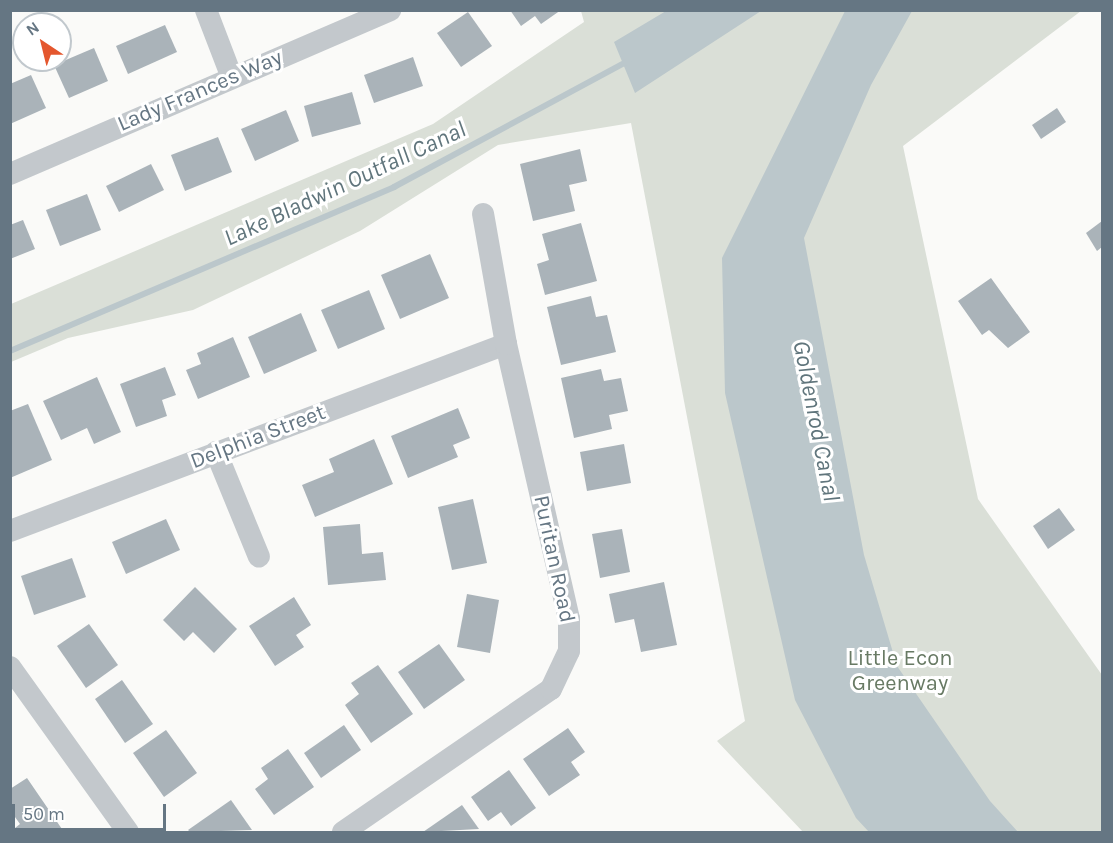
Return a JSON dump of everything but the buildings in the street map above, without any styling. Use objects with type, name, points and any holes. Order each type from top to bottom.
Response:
[{"type":"street","points":[[206,10],[231,75]]},
{"type":"street","name":"Lady Frances Way","points":[[10,174],[231,75],[390,10]]},
{"type":"street","name":"Puritan Road","points":[[343,832],[551,689],[569,651],[569,619],[506,344],[483,214]]},
{"type":"street","name":"Delphia Street","points":[[10,531],[506,344]]},
{"type":"street","points":[[216,452],[259,557]]},
{"type":"street","points":[[10,667],[128,832]]},
{"type":"green space","name":"Little Econ Greenway","points":[[581,11],[1081,11],[903,146],[978,499],[1102,675],[1102,832],[803,832],[717,741],[745,721],[631,123],[498,145],[360,231],[193,310],[68,338],[11,362],[11,304],[433,124],[584,22]]},
{"type":"water","points":[[666,11],[761,11],[635,93],[614,42]]},
{"type":"water","name":"Goldenrod Canal","points":[[845,11],[912,11],[871,85],[804,238],[864,555],[897,666],[990,801],[1018,832],[869,832],[856,818],[795,700],[725,393],[722,258]]},
{"type":"waterway","name":"Lake Bladwin Outfall Canal","points":[[10,351],[394,187],[628,61]]}]
